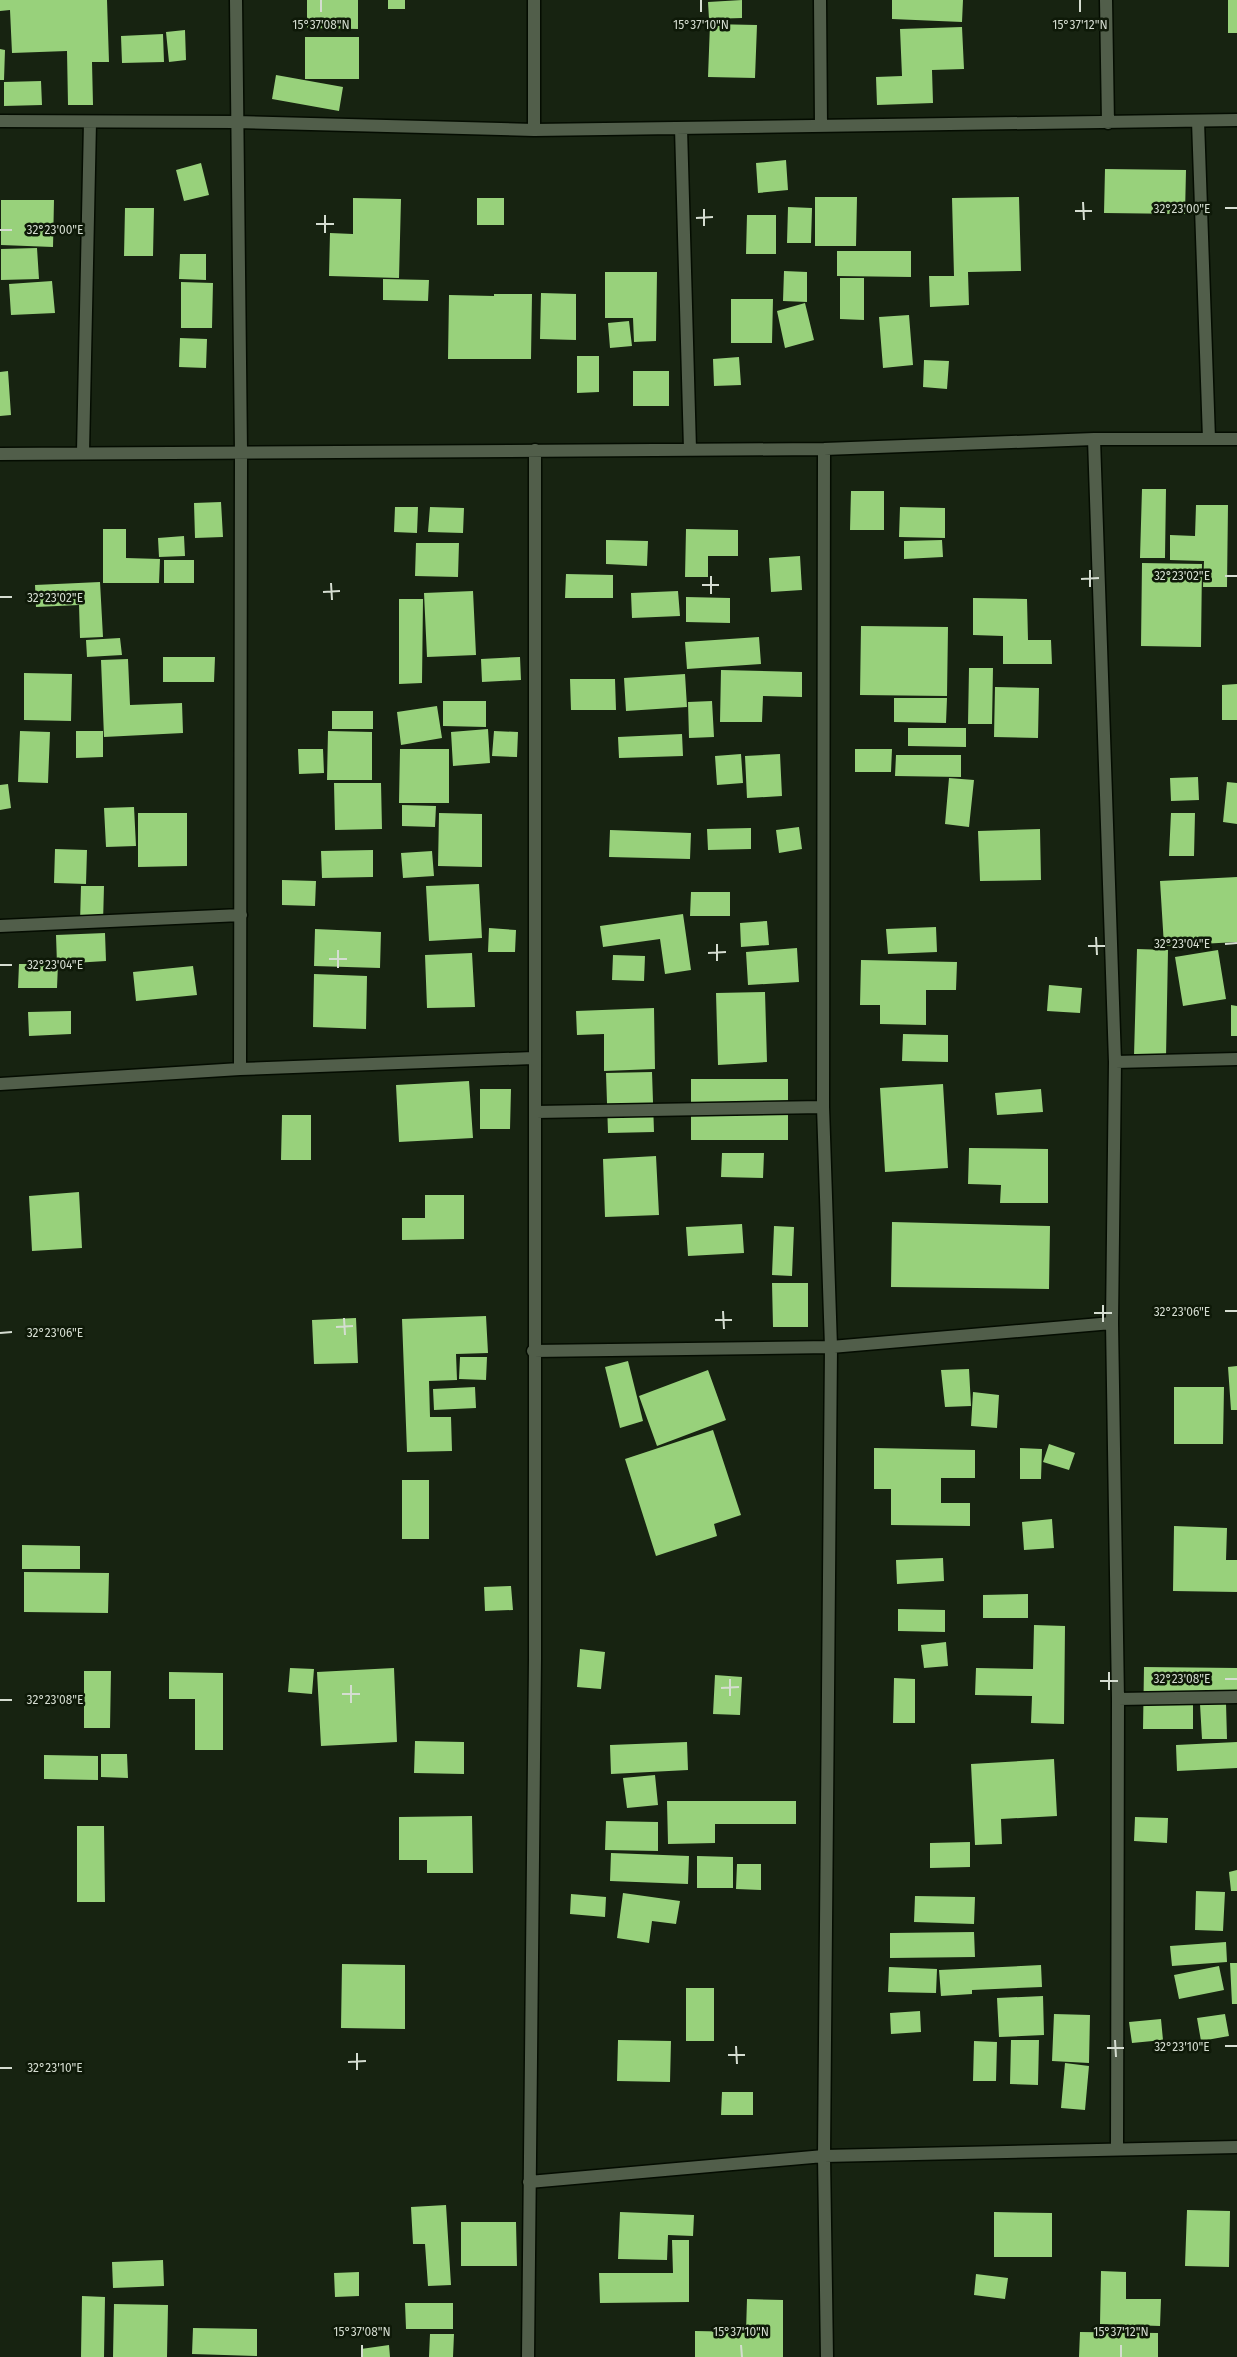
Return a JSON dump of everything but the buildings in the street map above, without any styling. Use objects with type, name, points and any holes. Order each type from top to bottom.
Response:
[{"type":"street","points":[[236,0],[241,452],[240,1069]]},
{"type":"street","points":[[534,0],[534,130]]},
{"type":"street","points":[[820,0],[820,125]]},
{"type":"street","points":[[1106,0],[1108,123]]},
{"type":"street","points":[[0,121],[236,122],[534,130],[1237,120]]},
{"type":"street","points":[[1198,121],[1209,439]]},
{"type":"street","points":[[83,452],[90,122]]},
{"type":"street","points":[[681,128],[690,449]]},
{"type":"street","points":[[1094,439],[1115,1062],[1112,1323],[1118,1699],[1117,2148]]},
{"type":"street","points":[[0,454],[824,449],[1094,439],[1237,439]]},
{"type":"street","points":[[824,449],[823,1107],[831,1347],[824,2156],[827,2357]]},
{"type":"street","points":[[528,2357],[535,1659],[533,1351],[536,1112],[533,1058],[535,450]]},
{"type":"street","points":[[0,926],[241,915]]},
{"type":"street","points":[[0,1084],[240,1069],[533,1058]]},
{"type":"street","points":[[1115,1062],[1237,1059]]},
{"type":"street","points":[[536,1112],[823,1107]]},
{"type":"street","points":[[533,1351],[831,1347],[1112,1323]]},
{"type":"street","points":[[1118,1699],[1237,1697]]},
{"type":"street","points":[[529,2182],[824,2156],[1117,2148],[1237,2147]]}]
